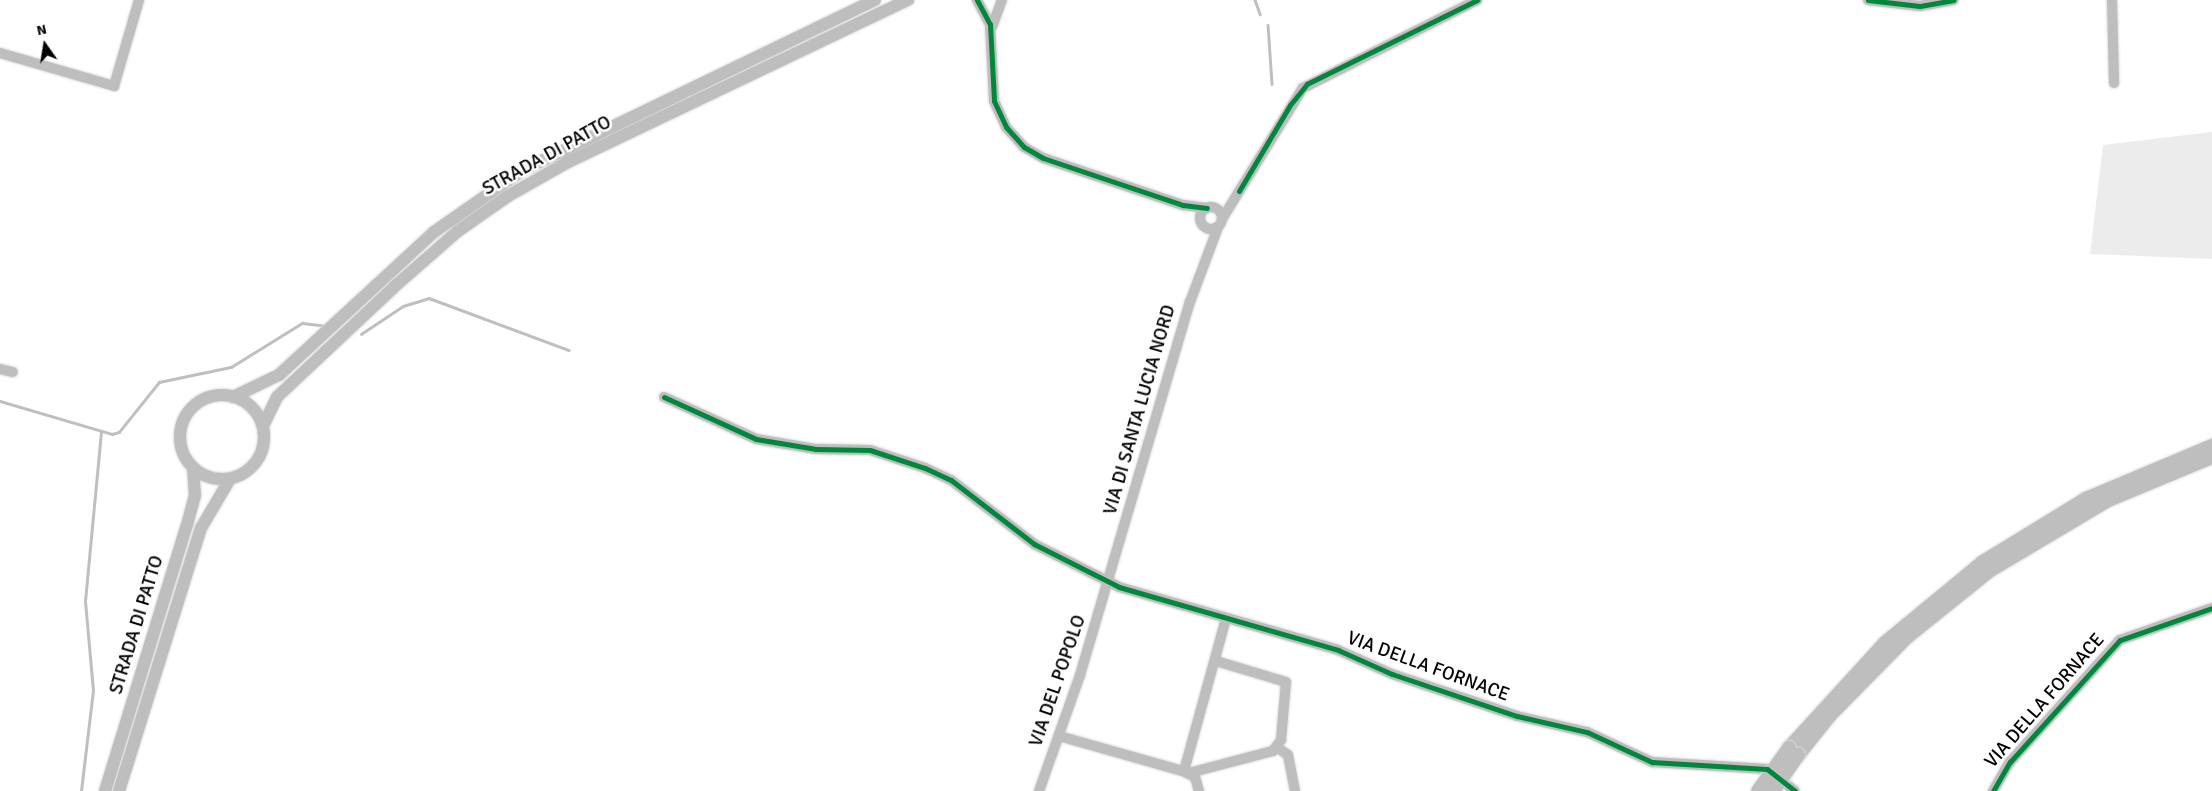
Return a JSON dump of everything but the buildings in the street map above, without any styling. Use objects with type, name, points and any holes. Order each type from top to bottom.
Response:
[{"type":"highway","points":[[1773,791],[1794,752],[1885,643],[1983,562],[2086,499],[2212,446]]},
{"type":"highway","points":[[1758,791],[1880,663],[1989,571],[2100,504],[2212,457]]},
{"type":"main road","name":"STRADA DI PATTO","points":[[104,791],[195,496],[193,468],[179,440],[185,416],[202,400],[234,397],[279,375],[434,232],[523,170],[875,0]]},
{"type":"main road","name":"STRADA DI PATTO","points":[[119,791],[201,528],[230,479],[246,472],[258,460],[262,426],[277,397],[394,287],[458,231],[508,196],[568,162],[908,0]]},
{"type":"main road","points":[[234,397],[252,408],[262,426]]},
{"type":"main road","points":[[193,468],[210,478],[230,479]]},
{"type":"street","points":[[0,53],[114,86],[139,0]]},
{"type":"street","points":[[977,0],[987,13],[991,35],[994,101],[1004,123],[1024,147],[1043,158],[1182,205],[1216,209],[1220,223],[1202,223]]},
{"type":"street","points":[[991,35],[1002,0]]},
{"type":"street","name":"VIA DI SANTA LUCIA NORD","points":[[1110,582],[1209,249],[1220,223],[1303,88],[1477,0]]},
{"type":"street","points":[[1868,0],[1912,6],[1953,0]]},
{"type":"street","points":[[2112,0],[2114,82]]},
{"type":"street","points":[[1182,205],[1202,223],[1209,249]]},
{"type":"street","points":[[1202,223],[1207,208]]},
{"type":"street","points":[[0,369],[13,372]]},
{"type":"street","name":"VIA DELLA FORNACE","points":[[664,397],[756,439],[816,449],[870,450],[925,468],[951,480],[1034,544],[1110,582],[1226,619],[1338,650],[1392,674],[1517,716],[1587,732],[1652,762],[1767,769]]},
{"type":"street","name":"VIA DEL POPOLO","points":[[1039,791],[1110,582]]},
{"type":"street","name":"VIA DELLA FORNACE","points":[[1993,791],[2010,762],[2120,640],[2212,608]]},
{"type":"street","points":[[1199,791],[1187,772],[1226,619]]},
{"type":"street","points":[[1216,661],[1286,682],[1288,694],[1278,748]]},
{"type":"street","points":[[1059,736],[1187,772],[1278,748],[1288,755],[1296,791]]},
{"type":"street","points":[[1786,784],[1795,791]]},
{"type":"shaded area","points":[[2212,132],[2212,259],[2090,254],[2103,145]]},
{"type":"waterway","points":[[1255,0],[1260,14]]},
{"type":"waterway","points":[[1268,25],[1272,84]]},
{"type":"waterway","points":[[361,334],[403,306],[429,298],[569,350]]},
{"type":"waterway","points":[[0,401],[112,434],[119,432],[159,382],[231,367],[302,323],[322,325]]},
{"type":"waterway","points":[[81,791],[93,691],[85,601],[101,432]]},
{"type":"cycle path","points":[[977,0],[990,24],[994,101],[1006,127],[1024,147],[1043,158],[1183,205],[1207,208]]},
{"type":"cycle path","points":[[1239,191],[1290,105],[1307,84],[1477,0]]},
{"type":"cycle path","points":[[1868,0],[1920,6],[1953,0]]},
{"type":"cycle path","points":[[664,397],[756,439],[816,449],[870,450],[925,468],[951,480],[1034,544],[1119,587],[1338,650],[1392,674],[1517,716],[1587,732],[1652,762],[1767,769],[1795,791]]},
{"type":"cycle path","points":[[1993,791],[2010,762],[2120,640],[2212,608]]}]
